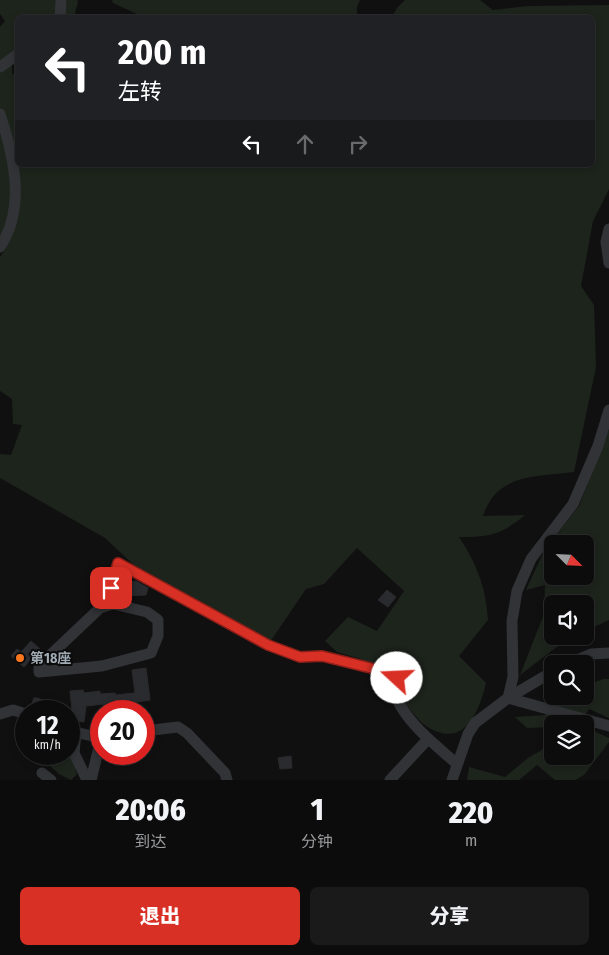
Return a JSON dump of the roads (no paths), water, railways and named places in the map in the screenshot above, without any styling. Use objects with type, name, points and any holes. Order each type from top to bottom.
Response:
[{"type":"street","points":[[60,15],[61,0]]},
{"type":"street","points":[[0,67],[15,56]]},
{"type":"street","points":[[0,114],[11,151],[15,194],[13,221],[0,247]]},
{"type":"street","points":[[609,229],[606,242],[609,263]]},
{"type":"street","points":[[508,698],[513,677],[512,621],[517,591],[531,559],[573,504],[598,446],[609,410]]},
{"type":"street","points":[[113,604],[111,588],[118,563],[268,645],[300,657],[322,656],[395,674],[398,683],[399,703],[428,739],[457,764]]},
{"type":"street","points":[[113,604],[148,612],[158,620],[158,636],[151,653],[102,666],[39,672],[43,662],[100,608],[113,604]]},
{"type":"street","points":[[589,655],[609,653]]},
{"type":"street","points":[[452,780],[468,734],[475,723],[508,698],[544,677]]},
{"type":"street","points":[[508,698],[609,726]]},
{"type":"street","points":[[0,714],[15,711]]},
{"type":"street","points":[[155,730],[178,727],[187,733],[225,773],[227,780]]},
{"type":"street","points":[[390,780],[428,739]]},
{"type":"street","points":[[79,765],[86,780]]},
{"type":"street","points":[[91,780],[95,765]]},
{"type":"place","name":"第18座","points":[[20,658]]}]
